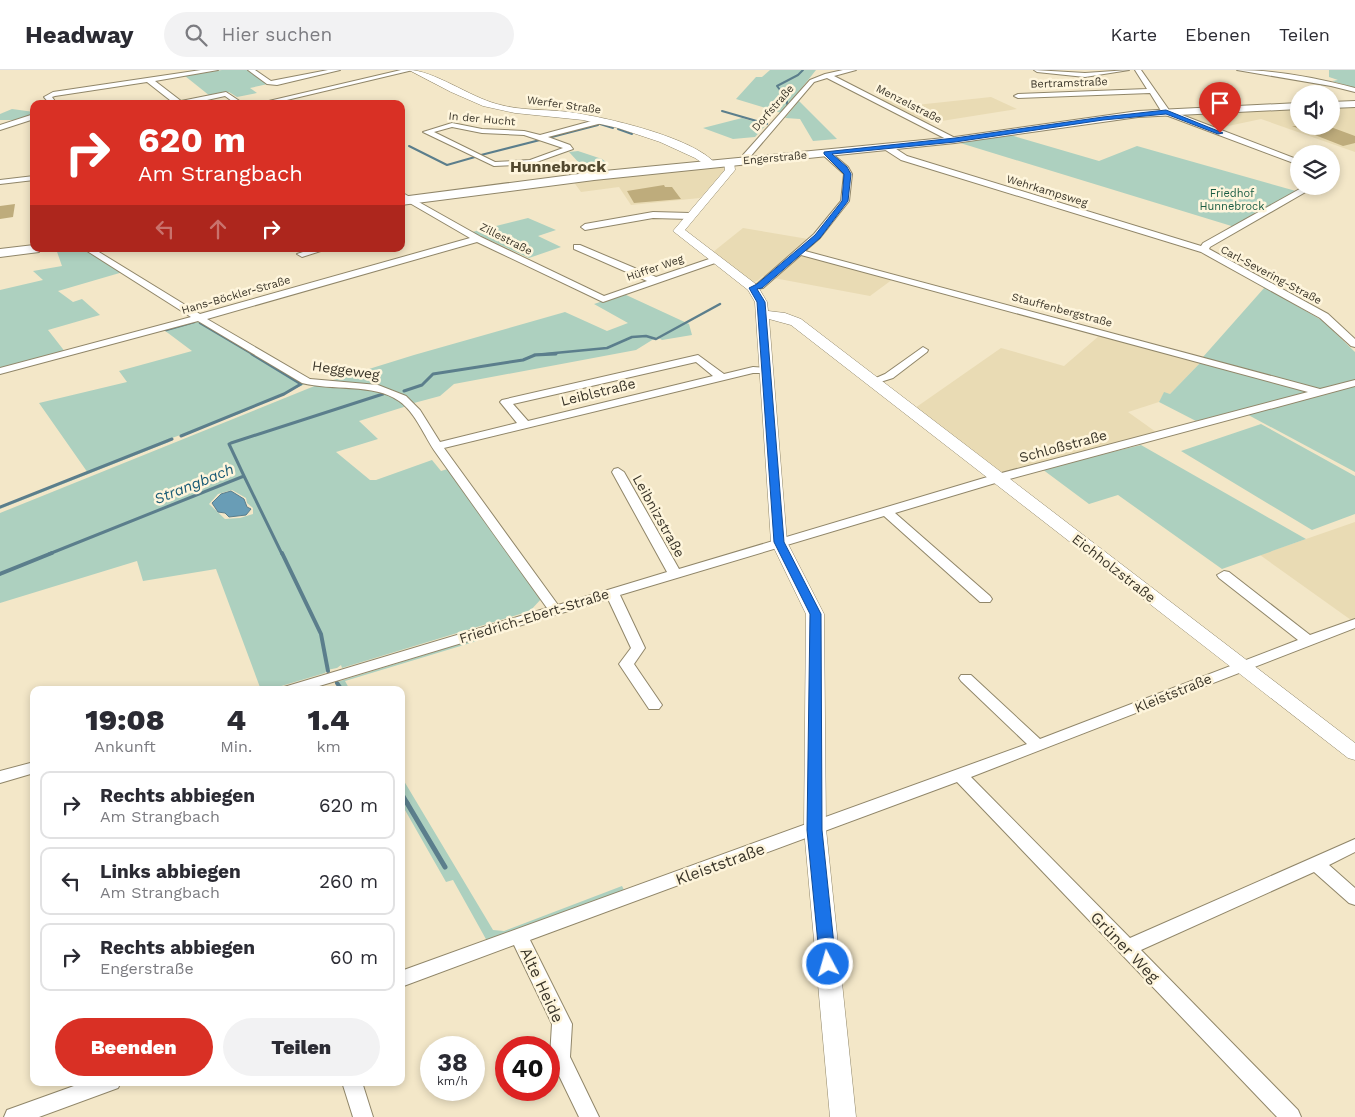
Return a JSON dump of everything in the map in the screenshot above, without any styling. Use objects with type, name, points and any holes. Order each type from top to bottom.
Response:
[{"type":"main road","points":[[1340,105],[1355,104]]},
{"type":"main road","name":"Engerstraße","points":[[405,198],[594,176],[955,140],[1103,118],[1166,112],[1290,106]]},
{"type":"main road","points":[[0,253],[30,249]]},
{"type":"street","points":[[51,100],[48,97],[53,94],[215,70]]},
{"type":"street","points":[[251,70],[269,83],[276,83],[337,70]]},
{"type":"street","points":[[277,100],[412,70]]},
{"type":"street","name":"Werfer Straße","points":[[412,70],[498,107],[599,121],[679,145],[702,156],[711,164]]},
{"type":"street","name":"Dorfstraße","points":[[747,160],[746,157],[812,81],[827,75],[853,70]]},
{"type":"street","points":[[1037,70],[1085,75],[1126,70]]},
{"type":"street","points":[[1138,70],[1166,112],[1290,160]]},
{"type":"street","points":[[1240,70],[1331,84],[1355,90]]},
{"type":"street","name":"Menzelstraße","points":[[827,75],[955,140]]},
{"type":"street","points":[[149,80],[174,100]]},
{"type":"street","name":"Bertramstraße","points":[[1018,96],[1152,91]]},
{"type":"street","points":[[198,100],[226,94],[235,100]]},
{"type":"street","points":[[0,128],[30,118]]},
{"type":"street","name":"In der Hucht","points":[[540,137],[569,149],[530,162],[494,164],[427,132],[452,125],[482,131],[524,133],[540,137],[599,121]]},
{"type":"street","points":[[0,122],[30,126]]},
{"type":"street","name":"Wehrkampsweg","points":[[887,147],[904,158],[1204,250]]},
{"type":"street","points":[[753,288],[760,286],[817,236],[845,201],[848,174],[845,169],[826,153]]},
{"type":"street","points":[[729,162],[730,170],[679,231],[753,288],[759,297],[762,314],[779,542],[815,614],[814,830],[843,1117]]},
{"type":"street","points":[[0,182],[30,178]]},
{"type":"street","name":"Carl-Severing-Straße","points":[[1296,195],[1206,245],[1204,250],[1324,316],[1355,344]]},
{"type":"street","name":"Zillestraße","points":[[405,199],[478,239],[604,299]]},
{"type":"street","points":[[585,227],[653,215],[690,216]]},
{"type":"street","name":"Hans-Böckler-Straße","points":[[0,371],[199,318],[478,239]]},
{"type":"street","points":[[577,247],[656,281]]},
{"type":"street","points":[[405,250],[416,256]]},
{"type":"street","name":"Heggeweg","points":[[93,252],[306,381],[378,388],[402,398],[416,412],[438,446],[555,610]]},
{"type":"street","points":[[302,254],[310,252]]},
{"type":"street","name":"Stauffenbergstraße","points":[[799,252],[1208,361],[1311,389],[1319,393]]},
{"type":"street","name":"Hüffer Weg","points":[[604,299],[715,260]]},
{"type":"street","name":"Eichholzstraße","points":[[762,314],[780,316],[796,322],[1242,666],[1352,746]]},
{"type":"street","points":[[874,381],[889,376],[923,350]]},
{"type":"street","points":[[525,426],[506,402],[698,358],[722,378]]},
{"type":"street","name":"Leiblstraße","points":[[438,446],[753,370],[765,370]]},
{"type":"street","name":"Schloßstraße","points":[[779,542],[998,478],[1355,383]]},
{"type":"street","name":"Leibnizstraße","points":[[618,472],[674,574]]},
{"type":"street","points":[[887,512],[985,599]]},
{"type":"street","name":"Friedrich-Ebert-Straße","points":[[302,686],[779,542]]},
{"type":"street","points":[[1224,575],[1308,641]]},
{"type":"street","points":[[612,593],[638,648],[626,664],[654,705]]},
{"type":"street","name":"Kleiststraße","points":[[405,978],[814,830],[1038,746],[1355,623]]},
{"type":"street","points":[[966,678],[1038,746]]},
{"type":"street","points":[[0,777],[30,768]]},
{"type":"street","name":"Grüner Weg","points":[[960,775],[1291,1117]]},
{"type":"street","points":[[1126,948],[1355,845]]},
{"type":"street","points":[[1316,864],[1355,898]]},
{"type":"street","name":"Alte Heide","points":[[519,936],[562,1024],[560,1057],[589,1117]]},
{"type":"street","points":[[14,1117],[100,1086]]},
{"type":"street","points":[[353,1086],[363,1117]]},
{"type":"shaded area","points":[[894,97],[916,105],[991,97],[1017,109],[929,123],[880,99]]},
{"type":"shaded area","points":[[1355,106],[1355,152],[1340,147],[1340,145],[1307,135],[1340,135],[1340,107]]},
{"type":"shaded area","points":[[1290,109],[1290,129],[1261,119],[1214,129],[1176,115]]},
{"type":"shaded area","points":[[721,165],[725,170],[700,198],[631,205],[619,187],[581,192],[573,181]]},
{"type":"shaded area","points":[[743,228],[808,239],[792,254],[800,257],[808,256],[893,279],[870,296],[763,276],[753,282],[713,252]]},
{"type":"shaded area","points":[[1100,335],[1201,362],[1170,394],[1164,393],[1159,402],[1128,412],[1156,432],[1001,474],[915,408],[1001,348],[1064,366]]},
{"type":"shaded area","points":[[1355,522],[1355,618],[1351,620],[1260,555]]},
{"type":"green space","points":[[222,70],[247,70],[268,84],[250,88],[257,93],[237,97],[229,92],[210,96],[185,76]]},
{"type":"green space","points":[[770,70],[816,70],[782,113],[736,99],[756,77],[762,77]]},
{"type":"green space","points":[[1329,70],[1355,70],[1355,88],[1332,81],[1338,80],[1329,77]]},
{"type":"green space","points":[[799,101],[837,139],[813,141],[800,119],[785,118]]},
{"type":"green space","points":[[12,109],[30,111],[30,115],[17,120],[0,120],[0,114]]},
{"type":"green space","points":[[742,118],[766,125],[755,137],[733,139],[703,128]]},
{"type":"green space","name":"Friedhof Hunnebrock","points":[[1007,134],[1099,161],[1137,146],[1290,189],[1290,195],[1299,195],[1238,228],[957,142]]},
{"type":"green space","points":[[578,151],[606,162],[581,165],[569,152]]},
{"type":"green space","points":[[528,218],[556,230],[538,236],[561,247],[529,258],[472,232]]},
{"type":"green space","points":[[57,252],[92,252],[123,272],[58,291],[73,302],[82,299],[100,315],[48,330],[66,353],[0,369],[0,290],[43,280],[33,271],[62,266]]},
{"type":"green space","points":[[1265,287],[1323,321],[1355,352],[1355,472],[1239,410],[1196,421],[1159,402],[1164,392],[1170,394],[1201,362],[1203,357]]},
{"type":"green space","points":[[624,294],[689,324],[692,335],[662,340],[657,337],[636,350],[454,384],[440,396],[414,403],[393,392],[372,386],[327,382],[565,312],[607,331],[628,323],[594,304]]},
{"type":"green space","points":[[201,321],[305,384],[239,414],[172,438],[169,442],[0,509],[0,506],[88,473],[39,403],[127,382],[119,371],[192,351],[164,330]]},
{"type":"green space","points":[[317,385],[384,391],[407,406],[359,421],[378,439],[336,452],[370,480],[376,480],[432,460],[441,471],[451,468],[542,598],[530,611],[342,668],[341,665],[327,670],[325,673],[281,686],[260,686],[216,569],[143,581],[137,561],[0,603],[0,513]],"holes":[[[232,490],[246,498],[247,503],[253,508],[253,514],[240,518],[225,519],[209,504],[218,494]]]},
{"type":"green space","points":[[1261,424],[1355,476],[1355,514],[1312,530],[1181,451]]},
{"type":"green space","points":[[1141,445],[1306,539],[1222,569],[1118,495],[1089,504],[1042,469]]},
{"type":"green space","points":[[476,639],[477,641],[345,681],[348,686],[339,686],[337,682]]},
{"type":"green space","points":[[405,783],[493,930],[504,931],[622,886],[624,890],[487,941],[453,880],[446,882],[405,810]]},
{"type":"water","points":[[231,491],[244,499],[247,507],[251,509],[246,515],[229,517],[225,513],[218,512],[212,503],[221,494]]},
{"type":"building","points":[[1340,130],[1355,136],[1355,143],[1343,146],[1315,135],[1340,135]]},
{"type":"building","points":[[664,185],[665,187],[672,187],[681,199],[634,203],[627,191]]},
{"type":"building","points":[[15,204],[13,217],[0,219],[0,206]]},
{"type":"waterway","name":"Strangbach","points":[[787,104],[787,99],[777,86],[798,75],[803,70]]},
{"type":"waterway","points":[[722,111],[767,124]]},
{"type":"waterway","points":[[600,124],[613,128]]},
{"type":"waterway","points":[[548,138],[598,125]]},
{"type":"waterway","points":[[618,129],[632,134]]},
{"type":"waterway","points":[[481,155],[540,140]]},
{"type":"waterway","points":[[409,146],[447,165],[475,157]]},
{"type":"waterway","name":"Strangbach","points":[[534,355],[607,348],[632,337],[646,336],[656,339],[720,304]]},
{"type":"waterway","points":[[166,330],[194,322]]},
{"type":"waterway","points":[[200,323],[254,355]]},
{"type":"waterway","points":[[181,436],[284,394],[301,384],[252,354]]},
{"type":"waterway","name":"Strangbach","points":[[404,391],[422,385],[433,374],[523,360],[535,355],[556,354]]},
{"type":"waterway","name":"Strangbach","points":[[244,476],[229,444],[383,394]]},
{"type":"waterway","points":[[0,507],[172,439]]},
{"type":"waterway","name":"Strangbach","points":[[49,554],[244,476]]},
{"type":"waterway","points":[[244,476],[282,554]]},
{"type":"waterway","name":"Strangbach","points":[[0,574],[52,553]]},
{"type":"waterway","points":[[282,553],[321,634],[328,671]]},
{"type":"waterway","points":[[405,799],[408,804]]},
{"type":"waterway","points":[[407,803],[445,867]]},
{"type":"district","name":"Hunnebrock","points":[[558,166]]},
{"type":"route","points":[[828,964],[814,830],[817,628],[815,614],[779,542],[761,302],[753,288],[760,286],[817,236],[845,201],[848,174],[845,169],[826,153],[955,140],[1103,118],[1166,112],[1220,133]]}]
